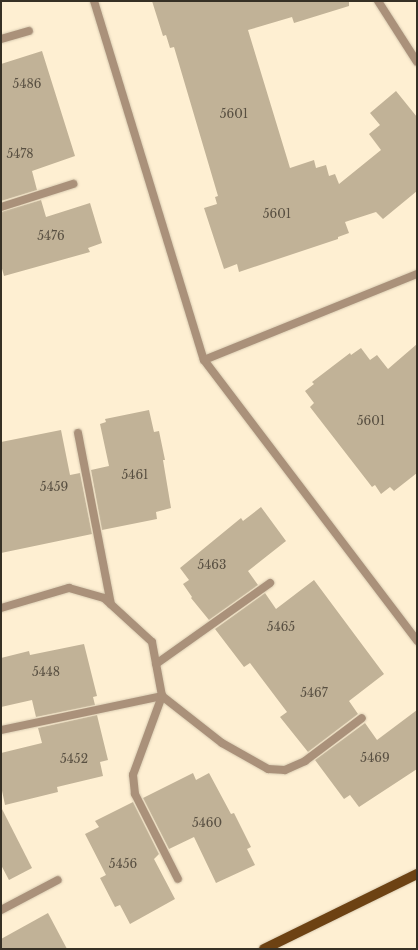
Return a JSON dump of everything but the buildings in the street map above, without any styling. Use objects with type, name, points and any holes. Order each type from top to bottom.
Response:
[{"type":"main road","points":[[264,949],[417,874]]},
{"type":"street","points":[[94,1],[204,360],[417,641]]},
{"type":"street","points":[[378,1],[417,62]]},
{"type":"street","points":[[1,39],[29,30]]},
{"type":"street","points":[[1,207],[73,184]]},
{"type":"street","points":[[204,360],[417,274]]},
{"type":"street","points":[[78,433],[111,604]]},
{"type":"street","points":[[156,664],[270,583]]},
{"type":"street","points":[[1,608],[69,588],[104,598],[152,642],[162,696],[132,775],[135,794],[178,879]]},
{"type":"street","points":[[1,730],[162,696],[222,743],[268,769],[285,770],[305,761],[362,718]]},
{"type":"street","points":[[1,910],[58,880]]}]
